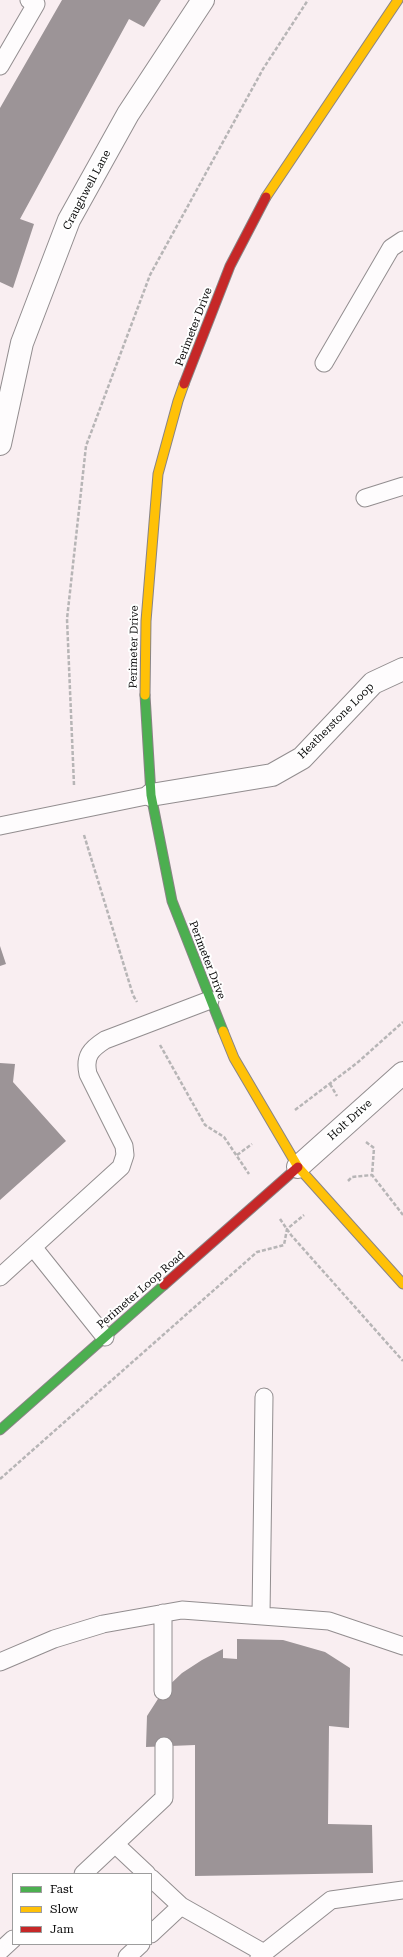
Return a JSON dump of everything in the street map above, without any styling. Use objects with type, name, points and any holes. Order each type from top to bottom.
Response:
[{"type":"main road","name":"Perimeter Drive","points":[[398,0],[262,204],[230,266],[178,401],[158,474],[146,622],[145,708],[151,795],[172,901],[234,1058],[298,1167],[403,1284]]},
{"type":"main road","name":"Perimeter Loop Road","points":[[0,1430],[298,1167]]},
{"type":"street","name":"Craughwell Lane","points":[[0,444],[22,343],[69,220],[128,114],[203,0]]},
{"type":"street","name":"Heatherstone Loop","points":[[151,795],[272,775],[302,758],[373,683],[403,669]]},
{"type":"street","name":"Holt Drive","points":[[298,1167],[403,1073]]},
{"type":"lane","points":[[0,66],[36,4],[29,0]]},
{"type":"lane","points":[[324,363],[391,248],[403,240]]},
{"type":"lane","points":[[365,498],[403,486]]},
{"type":"lane","points":[[0,826],[151,795]]},
{"type":"lane","points":[[0,1278],[121,1166],[125,1155],[124,1146],[88,1074],[87,1060],[92,1049],[105,1040],[210,1000]]},
{"type":"lane","points":[[33,1247],[105,1337]]},
{"type":"lane","points":[[260,1615],[264,1397]]},
{"type":"lane","points":[[0,1662],[54,1639],[103,1624],[182,1610],[329,1621],[403,1646]]},
{"type":"lane","points":[[163,1613],[163,1691]]},
{"type":"lane","points":[[84,1873],[164,1798],[164,1746]]},
{"type":"lane","points":[[115,1844],[146,1873]]},
{"type":"lane","points":[[152,1879],[181,1906],[261,1955],[331,1900],[403,1890]]},
{"type":"lane","points":[[152,1933],[181,1906]]},
{"type":"lane","points":[[0,1951],[12,1940]]},
{"type":"lane","points":[[127,1957],[140,1945]]},
{"type":"path","points":[[236,1156],[357,1063],[403,1022]]},
{"type":"path","points":[[330,1084],[361,1138],[374,1148],[372,1175],[403,1214]]},
{"type":"path","points":[[0,1479],[257,1252],[284,1245],[287,1229],[352,1177],[372,1175]]},
{"type":"building","points":[[62,0],[161,0],[144,27],[129,19],[20,219],[34,224],[13,288],[0,282],[0,108]]},
{"type":"building","points":[[0,946],[6,964],[0,966]]},
{"type":"building","points":[[0,1063],[15,1064],[13,1082],[66,1141],[0,1200]]},
{"type":"building","points":[[237,1639],[283,1640],[325,1652],[350,1668],[349,1728],[329,1726],[328,1824],[372,1825],[373,1873],[195,1876],[195,1745],[146,1747],[147,1716],[163,1691],[182,1673],[202,1660],[223,1649],[223,1658],[237,1659]]},
{"type":"traffic: fast","points":[[145,695],[151,795],[172,901],[223,1031]]},
{"type":"traffic: fast","points":[[0,1430],[164,1285]]},
{"type":"traffic: slow","points":[[266,197],[398,0]]},
{"type":"traffic: slow","points":[[145,695],[146,621],[158,474],[184,384]]},
{"type":"traffic: slow","points":[[223,1031],[234,1058],[298,1167],[403,1284]]},
{"type":"traffic: jam","points":[[184,384],[230,266],[266,197]]},
{"type":"traffic: jam","points":[[164,1285],[298,1167]]}]
